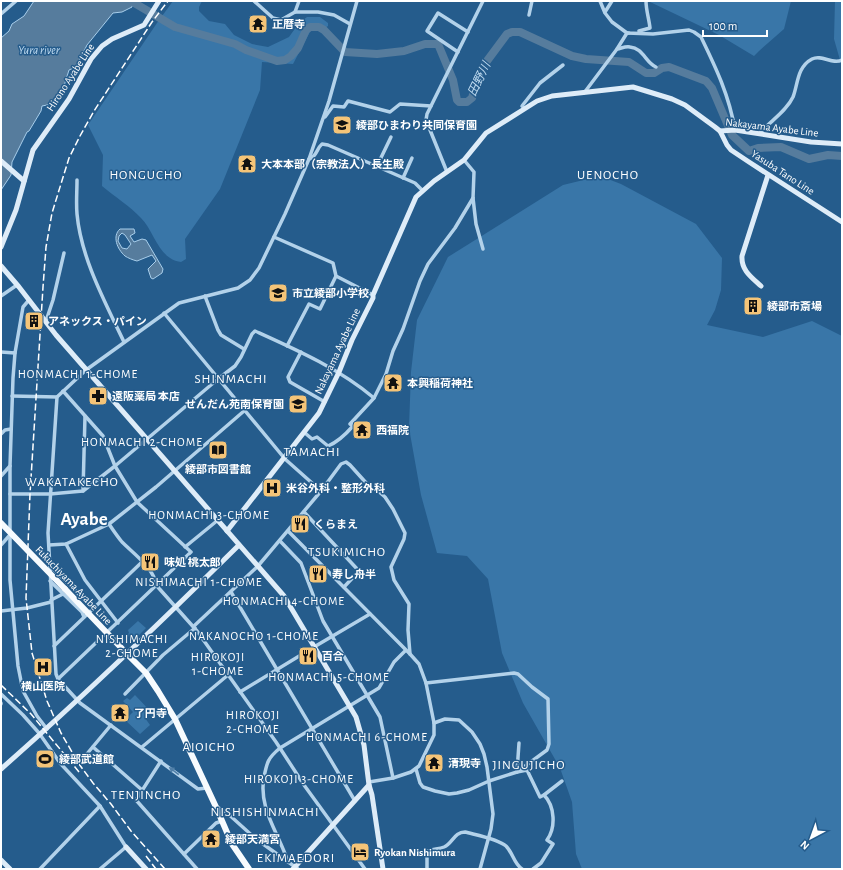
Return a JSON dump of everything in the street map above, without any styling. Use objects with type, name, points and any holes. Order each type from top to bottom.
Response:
[{"type":"main road","name":"Hirono Ayabe Line","points":[[1,247],[16,210],[33,150],[69,99],[91,59],[107,42],[144,25],[159,1]]},
{"type":"main road","name":"Nakayama Ayabe Line","points":[[227,531],[305,433],[319,413],[373,298],[410,208],[416,197],[422,190],[464,160],[486,133],[524,108],[537,101],[552,96],[634,87],[662,95],[685,105],[720,132],[731,130],[811,142],[842,144]]},
{"type":"main road","name":"Yasuba Tano Line","points":[[720,132],[727,146],[731,150],[842,222]]},
{"type":"main road","points":[[1,161],[24,181]]},
{"type":"main road","points":[[761,286],[747,273],[742,262],[742,256],[768,175]]},
{"type":"main road","points":[[1,266],[86,370],[284,596],[356,717],[364,744],[383,869]]},
{"type":"main road","name":"Fukuchiyama Ayabe Line","points":[[1,522],[86,615],[106,632],[146,673],[175,719],[232,844],[249,869]]},
{"type":"main road","points":[[1,769],[78,700],[176,607],[238,545]]},
{"type":"main road","points":[[295,868],[355,801],[369,783]]},
{"type":"main road","points":[[126,847],[146,869]]},
{"type":"main road","points":[[1,860],[10,869]]},
{"type":"street","points":[[1,14],[16,1]]},
{"type":"street","points":[[254,1],[273,18],[281,20],[295,12],[318,12],[334,15],[350,24]]},
{"type":"street","points":[[295,12],[299,1]]},
{"type":"street","points":[[207,788],[198,789],[161,760],[78,700],[58,679],[56,674],[48,533],[57,398],[86,370],[179,303],[238,288],[250,280],[259,268],[310,159],[357,1]]},
{"type":"street","points":[[447,172],[426,120],[427,114],[483,1]]},
{"type":"street","points":[[529,14],[532,1]]},
{"type":"street","points":[[600,1],[605,13],[612,22],[627,33],[653,34],[689,30],[701,37],[727,94],[732,112],[731,130]]},
{"type":"street","points":[[605,13],[612,1]]},
{"type":"street","points":[[584,93],[627,33],[650,28],[646,1]]},
{"type":"street","points":[[458,52],[427,31],[438,13],[468,32]]},
{"type":"street","points":[[617,49],[629,46],[636,48],[645,55],[653,66],[656,67]]},
{"type":"street","points":[[759,134],[790,102],[799,74],[809,61],[817,57],[836,62],[842,60]]},
{"type":"street","points":[[524,108],[522,106],[540,83],[564,65]]},
{"type":"street","points":[[323,119],[332,106],[344,106],[348,101],[390,112],[400,104],[431,106]]},
{"type":"street","points":[[377,166],[391,137]]},
{"type":"street","points":[[310,159],[316,154],[318,147],[322,144],[328,145],[415,183],[422,190]]},
{"type":"street","points":[[403,178],[412,158]]},
{"type":"street","points":[[464,160],[474,172],[473,198],[476,224],[483,249]]},
{"type":"street","points":[[77,180],[77,214],[85,252],[99,290],[124,342]]},
{"type":"street","points":[[305,433],[312,440],[317,437],[328,446],[333,444],[345,435],[353,426],[350,424],[374,398],[386,374],[393,351],[428,264],[455,228],[473,198]]},
{"type":"street","points":[[274,237],[332,263],[336,276],[320,309],[309,304],[287,346]]},
{"type":"street","points":[[46,321],[53,300],[64,253]]},
{"type":"street","points":[[336,276],[373,295]]},
{"type":"street","points":[[1,296],[17,285]]},
{"type":"street","points":[[205,296],[221,335],[244,349]]},
{"type":"street","points":[[29,300],[23,307],[15,353],[12,396],[9,536],[10,580],[18,666],[23,691],[47,729]]},
{"type":"street","points":[[164,313],[244,411],[285,458],[321,491]]},
{"type":"street","points":[[10,494],[50,494],[84,491],[235,366],[255,331],[339,372],[360,386],[374,398]]},
{"type":"street","points":[[1,352],[15,353]]},
{"type":"street","points":[[300,352],[288,377],[290,382],[325,402]]},
{"type":"street","points":[[58,679],[106,632],[118,623],[190,552],[137,502],[115,466],[103,436],[63,391]]},
{"type":"street","points":[[12,396],[57,398]]},
{"type":"street","points":[[49,545],[66,544],[109,524],[244,411]]},
{"type":"street","points":[[84,491],[85,416]]},
{"type":"street","points":[[1,434],[5,430],[11,429]]},
{"type":"street","points":[[125,694],[163,655],[258,566],[304,512],[341,464],[346,462],[368,485],[377,490],[385,498],[393,509],[405,532],[404,539],[391,567],[394,580],[409,604],[408,630],[410,654]]},
{"type":"street","points":[[1,476],[10,466]]},
{"type":"street","points":[[304,512],[358,571],[344,587]]},
{"type":"street","points":[[185,547],[218,520]]},
{"type":"street","points":[[109,524],[121,540],[150,569],[156,580],[156,585],[194,627],[280,748],[304,785],[334,824],[365,869]]},
{"type":"street","points":[[288,531],[405,651],[410,654],[419,664],[426,683],[434,723],[434,735],[425,756],[419,766],[411,772],[393,778],[369,783]]},
{"type":"street","points":[[1,545],[9,536]]},
{"type":"street","points":[[280,541],[301,563],[323,621],[380,717],[393,778]]},
{"type":"street","points":[[66,544],[85,580],[102,600],[118,623]]},
{"type":"street","points":[[54,646],[142,562]]},
{"type":"street","points":[[50,566],[93,608]]},
{"type":"street","points":[[1,612],[51,601],[64,591],[50,581]]},
{"type":"street","points":[[231,592],[355,801]]},
{"type":"street","points":[[240,692],[314,646],[370,614]]},
{"type":"street","points":[[288,862],[269,819],[264,799],[262,786],[270,756],[280,748],[379,688],[394,662],[405,651]]},
{"type":"street","points":[[426,683],[514,673],[518,674],[532,687],[546,696],[549,702],[550,744],[547,750],[517,772]]},
{"type":"street","points":[[142,747],[228,675]]},
{"type":"street","points":[[1,694],[23,715],[60,762],[100,806],[126,847],[100,869]]},
{"type":"street","points":[[434,723],[446,719],[459,720],[472,732],[484,754],[493,814],[489,839],[480,869]]},
{"type":"street","points":[[81,761],[112,725]]},
{"type":"street","points":[[517,772],[519,743]]},
{"type":"street","points":[[93,747],[142,790]]},
{"type":"street","points":[[161,760],[136,800],[197,869]]},
{"type":"street","points":[[416,769],[423,787],[449,794],[469,790],[488,781],[527,770],[540,797],[562,781]]},
{"type":"street","points":[[532,869],[541,863],[553,844],[547,840],[552,834],[553,808],[544,795]]},
{"type":"street","points":[[40,869],[100,806]]},
{"type":"street","points":[[216,807],[226,812],[256,839],[295,868]]},
{"type":"street","points":[[184,854],[216,824],[222,821]]},
{"type":"street","points":[[427,869],[428,851],[443,848],[461,832],[502,843],[507,847],[519,867],[522,869]]},
{"type":"shaded area","points":[[173,1],[202,1],[199,11],[209,21],[225,24],[234,35],[252,44],[268,47],[289,37],[299,23],[307,17],[320,17],[328,23],[328,26],[325,28],[316,24],[311,30],[293,64],[262,62],[260,90],[220,189],[185,239],[186,259],[181,262],[173,260],[167,256],[141,218],[102,186],[103,155],[88,125]]},
{"type":"shaded area","points":[[648,1],[791,1],[784,29],[754,56],[719,35]]},
{"type":"shaded area","points":[[835,1],[842,1],[842,67],[834,39]]},
{"type":"shaded area","points":[[600,176],[621,184],[696,224],[722,258],[721,290],[715,310],[707,325],[763,337],[812,321],[842,336],[842,869],[582,869],[576,854],[572,802],[560,768],[523,703],[502,653],[488,579],[467,556],[437,553],[421,495],[409,428],[411,372],[417,320],[448,257],[563,185]]},
{"type":"shaded area","points":[[138,621],[146,628],[133,641],[127,635],[129,633],[128,630]]},
{"type":"shaded area","points":[[135,695],[152,713],[145,718],[150,725],[140,734],[125,720],[133,712],[123,701],[127,698],[130,700]]},
{"type":"water","name":"Yura river","points":[[34,1],[133,1],[132,7],[122,12],[113,13],[87,45],[76,67],[69,70],[64,86],[52,104],[42,106],[41,111],[27,132],[12,162],[11,175],[1,190],[1,38],[9,31],[12,24],[24,16]]},
{"type":"water","points":[[120,229],[134,229],[135,233],[130,236],[134,242],[142,239],[146,240],[163,269],[162,273],[153,279],[151,278],[148,269],[156,261],[152,255],[137,261],[125,256],[116,242],[116,235]],"holes":[[[122,233],[131,244],[127,249],[122,248],[118,241],[119,236]]]},
{"type":"waterway","name":"田野川","points":[[131,1],[175,27],[235,44],[246,50],[277,61],[285,60],[291,56],[298,48],[306,30],[310,27],[319,27],[324,30],[345,52],[377,54],[404,51],[425,44],[438,44],[453,80],[457,100],[459,102],[467,102],[472,98],[484,65],[507,34],[512,32],[520,32],[572,56],[586,59],[629,62],[646,73],[654,73],[662,68],[669,67],[706,81],[712,88],[732,135],[749,151],[758,148],[781,147],[809,159],[828,155],[842,156]]},
{"type":"railway","points":[[165,869],[131,831],[93,783],[79,764],[61,733],[47,701],[32,653],[26,598],[30,494],[43,287],[46,247],[52,213],[69,158],[80,136],[94,111],[152,22],[168,1]]},
{"type":"railway","points":[[1,685],[31,714],[79,772]]},
{"type":"railway","points":[[146,856],[156,869]]},
{"type":"place","name":"正暦寺","points":[[258,24]]},
{"type":"place","name":"綾部ひまわり共同保育園","points":[[342,125]]},
{"type":"place","name":"大本本部（宗教法人）長生殿","points":[[247,164]]},
{"type":"place","name":"市立綾部小学校","points":[[278,293]]},
{"type":"place","name":"綾部市斎場","points":[[753,306]]},
{"type":"place","name":"アネックス・パイン","points":[[34,321]]},
{"type":"place","name":"本興稲荷神社","points":[[393,383]]},
{"type":"place","name":"遠阪薬局 本店","points":[[98,396]]},
{"type":"place","name":"せんだん苑南保育園","points":[[298,404]]},
{"type":"place","name":"西福院","points":[[362,430]]},
{"type":"place","name":"綾部市図書館","points":[[218,450]]},
{"type":"place","name":"米谷外科・整形外科","points":[[272,488]]},
{"type":"place","name":"くらまえ","points":[[300,524]]},
{"type":"place","name":"味処 桃太郎","points":[[150,562]]},
{"type":"place","name":"寿し舟半","points":[[318,574]]},
{"type":"place","name":"百合","points":[[308,656]]},
{"type":"place","name":"横山医院","points":[[43,667]]},
{"type":"place","name":"了円寺","points":[[120,713]]},
{"type":"place","name":"綾部武道館","points":[[45,759]]},
{"type":"place","name":"清現寺","points":[[434,763]]},
{"type":"place","name":"綾部天満宮","points":[[211,839]]},
{"type":"place","name":"Ryokan Nishimura","points":[[360,852]]},
{"type":"district","name":"HONGUCHO","points":[[146,174]]},
{"type":"district","name":"UENOCHO","points":[[608,174]]},
{"type":"district","name":"HONMACHI 1-CHOME","points":[[78,374]]},
{"type":"district","name":"SHINMACHI","points":[[231,378]]},
{"type":"district","name":"HONMACHI 2-CHOME","points":[[142,442]]},
{"type":"district","name":"TAMACHI","points":[[312,451]]},
{"type":"district","name":"WAKATAKECHO","points":[[72,481]]},
{"type":"district","name":"HONMACHI 3-CHOME","points":[[209,515]]},
{"type":"district","name":"Ayabe","points":[[84,518]]},
{"type":"district","name":"TSUKIMICHO","points":[[347,551]]},
{"type":"district","name":"NISHIMACHI 1-CHOME","points":[[199,582]]},
{"type":"district","name":"HONMACHI 4-CHOME","points":[[284,601]]},
{"type":"district","name":"NAKANOCHO 1-CHOME","points":[[254,636]]},
{"type":"district","name":"NISHIMACHI 2-CHOME","points":[[132,646]]},
{"type":"district","name":"HIROKOJI 1-CHOME","points":[[218,664]]},
{"type":"district","name":"HONMACHI 5-CHOME","points":[[329,677]]},
{"type":"district","name":"HIROKOJI 2-CHOME","points":[[253,722]]},
{"type":"district","name":"HONMACHI 6-CHOME","points":[[367,737]]},
{"type":"district","name":"AIOICHO","points":[[209,746]]},
{"type":"district","name":"JINGUJICHO","points":[[529,764]]},
{"type":"district","name":"HIROKOJI 3-CHOME","points":[[299,779]]},
{"type":"district","name":"TENJINCHO","points":[[146,794]]},
{"type":"district","name":"NISHISHINMACHI","points":[[265,811]]},
{"type":"district","name":"EKIMAEDORI","points":[[296,857]]}]
